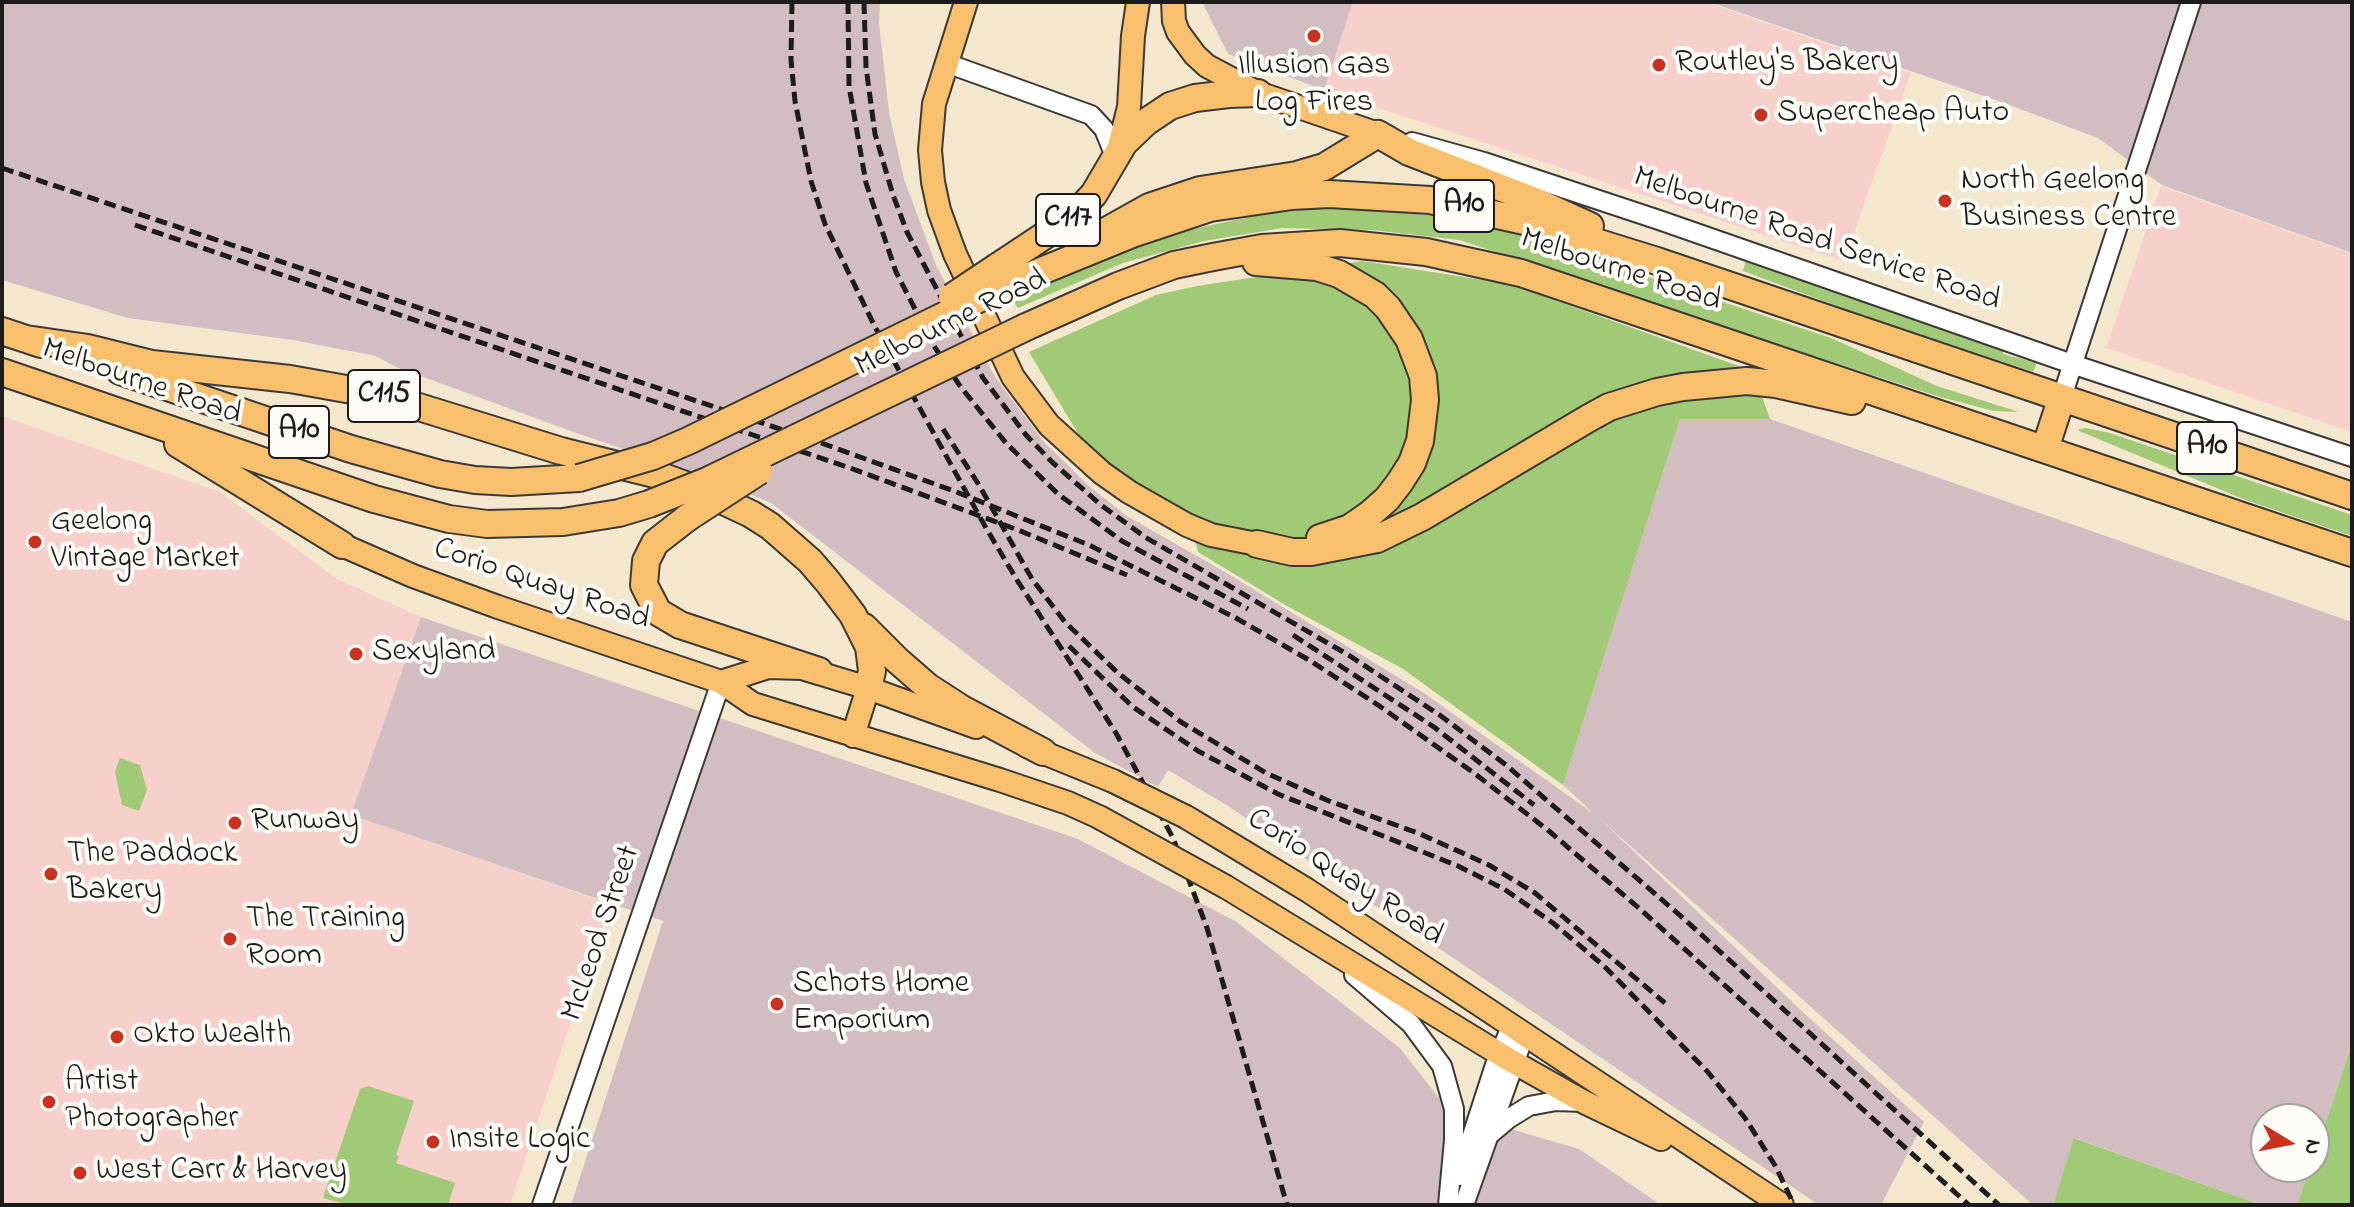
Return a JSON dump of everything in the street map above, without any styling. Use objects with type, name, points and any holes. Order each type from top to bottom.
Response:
[{"type":"highway","points":[[1116,154],[1139,128],[1170,106],[1195,98],[1258,93]]},
{"type":"highway","points":[[1048,267],[1125,218],[1149,207],[1200,190],[1314,171],[1378,134],[1409,152],[1570,216],[1657,261]]},
{"type":"highway","name":"C117","points":[[859,359],[1002,276],[1082,207],[1094,194],[1116,154]]},
{"type":"highway","name":"Melbourne Road","points":[[1002,276],[1048,267],[1210,208],[1292,196],[1399,196],[1488,211],[1657,261],[2352,496]]},
{"type":"highway","name":"Melbourne Road","points":[[2,372],[412,511],[487,524],[563,522],[619,513],[707,481],[1026,327],[1105,291],[1174,265],[1262,248],[1340,243],[1398,248],[1521,273],[2352,553]]},
{"type":"highway","points":[[1174,265],[1277,262],[1317,267],[1339,274],[1375,295],[1388,308],[1399,321],[1418,357],[1425,400],[1420,441],[1412,463],[1387,499],[1350,528],[1330,536],[1307,541],[1257,544]]},
{"type":"highway","name":"Melbourne Road","points":[[14,335],[308,435],[440,474],[511,482],[579,478],[653,456],[859,359]]},
{"type":"highway","name":"C115","points":[[14,335],[88,348],[152,364],[290,379],[365,392],[428,408],[561,451],[658,475],[716,497],[770,526],[810,561],[853,615],[928,687],[962,709],[1043,752]]},
{"type":"highway","points":[[1257,544],[1292,552],[1311,552],[1377,539],[1422,517],[1609,407],[1683,387],[1747,381],[1776,384],[1846,400],[1950,417]]},
{"type":"highway","points":[[2045,449],[2061,400]]},
{"type":"highway","name":"C115","points":[[819,671],[680,625],[658,612],[644,585],[646,561],[655,543],[687,518],[839,417]]},
{"type":"highway","name":"C115","points":[[134,418],[342,545]]},
{"type":"highway","points":[[853,615],[871,657],[868,688]]},
{"type":"main road","points":[[966,2],[938,84],[931,126],[933,182],[939,210],[955,254],[1013,377],[1049,425],[1102,473],[1129,492],[1211,535],[1257,544]]},
{"type":"main road","name":"C117","points":[[1116,154],[1129,107],[1138,2]]},
{"type":"main road","name":"Melbourne Road Service Road","points":[[1173,2],[1174,21],[1195,55],[1224,77],[1258,93],[1378,134]]},
{"type":"main road","name":"Corio Quay Road","points":[[342,545],[455,592],[721,682],[753,704],[1000,780],[1099,817],[1226,887],[1584,1102],[1751,1185]]},
{"type":"main road","name":"Corio Quay Road","points":[[721,682],[768,667],[819,671],[1043,752],[1113,781],[1186,817],[1307,890],[1782,1205]]},
{"type":"main road","points":[[853,736],[868,688]]},
{"type":"street","points":[[2061,400],[2191,2]]},
{"type":"street","points":[[946,63],[1080,110],[1101,124],[1116,154]]},
{"type":"street","name":"Melbourne Road Service Road","points":[[1378,134],[1484,162],[1586,195],[2072,364],[2352,457]]},
{"type":"street","name":"McLeod Street","points":[[542,1205],[721,682]]},
{"type":"street","points":[[1290,925],[1404,1017],[1422,1036],[1442,1066],[1454,1109],[1449,1205]]},
{"type":"street","points":[[1449,1205],[1517,1032]]},
{"type":"street","points":[[1464,1205],[1487,1137],[1507,1058]]},
{"type":"street","points":[[1487,1137],[1529,1106],[1556,1101],[1584,1102]]},
{"type":"shaded area","points":[[2,2],[880,2],[879,23],[889,112],[904,179],[936,265],[995,377],[1045,443],[1089,486],[1127,516],[1424,693],[1594,814],[1563,785],[1680,419],[1770,419],[2352,622],[2352,1045],[2330,1109],[2330,1103],[2250,1103],[2250,1183],[2305,1183],[2297,1205],[2261,1205],[2075,1138],[2053,1205],[2033,1205],[1599,818],[1806,1015],[1924,1122],[1881,1205],[1819,1205],[1228,806],[1168,770],[1158,787],[1095,753],[771,503],[721,482],[396,367],[376,356],[293,340],[128,318],[2,280]]},
{"type":"shaded area","points":[[1202,2],[1353,2],[1324,90],[1228,54]]},
{"type":"shaded area","points":[[1353,2],[1706,2],[1911,73],[1844,261],[1324,90]]},
{"type":"shaded area","points":[[1709,2],[2352,2],[2352,253],[2162,185],[2098,138]]},
{"type":"shaded area","points":[[2161,186],[2352,254],[2352,432],[2106,348]]},
{"type":"shaded area","points":[[2,416],[220,492],[337,579],[421,617],[351,815],[610,904],[510,1205],[2,1205]]},
{"type":"shaded area","points":[[421,617],[1078,839],[1235,921],[1400,1048],[1449,1111],[1579,1149],[1661,1205],[571,1205],[663,921],[351,815]]},
{"type":"green space","points":[[1339,207],[1448,217],[1516,233],[1831,338],[1937,386],[2019,412],[1994,411],[1940,397],[1459,240],[1372,230],[1282,228],[1204,241],[1123,263],[1018,308],[1013,301],[1107,254],[1183,231],[1269,213]]},
{"type":"green space","points":[[1746,259],[1926,324],[2003,347],[2003,354],[2037,363],[2033,372],[1858,314],[1743,271]]},
{"type":"green space","points":[[1362,261],[1509,284],[1753,371],[1770,419],[1680,419],[1563,785],[1403,669],[1287,606],[1198,552],[1189,517],[1132,481],[1083,442],[1029,352],[1156,295]]},
{"type":"green space","points":[[2086,428],[2110,433],[2352,515],[2352,536],[2248,501],[2079,431]]},
{"type":"green space","points":[[120,758],[140,765],[147,790],[139,811],[122,805],[115,772]]},
{"type":"green space","points":[[2352,1045],[2352,1205],[2297,1205],[2305,1183],[2330,1183],[2330,1109]]},
{"type":"green space","points":[[368,1086],[414,1101],[396,1163],[455,1183],[448,1205],[349,1205],[323,1198],[360,1089]]},
{"type":"green space","points":[[2074,1138],[2261,1205],[2053,1205]]},
{"type":"railway","points":[[792,2],[791,60],[795,101],[811,181],[825,224],[875,327],[986,528],[1116,733],[1173,838],[1207,928],[1287,1205]]},
{"type":"railway","points":[[848,2],[849,86],[866,183],[896,272],[934,346],[960,386],[1006,443],[1058,494],[1122,541],[1248,609]]},
{"type":"railway","points":[[864,2],[866,67],[875,134],[893,195],[907,232],[983,378],[1026,435],[1101,505],[1145,537],[1350,656],[1441,716],[1506,765],[1683,918],[1999,1205]]},
{"type":"railway","points":[[2,168],[813,440],[954,491],[1089,545],[1236,618],[1378,705],[1549,831],[1969,1205]]},
{"type":"railway","points":[[135,225],[853,469],[1018,530],[1127,575]]},
{"type":"railway","points":[[943,429],[1032,579],[1065,622],[1118,673],[1181,722],[1266,773],[1329,801],[1418,833],[1489,865],[1535,893],[1665,1003]]},
{"type":"railway","points":[[1293,635],[1434,727],[1534,805]]},
{"type":"railway","points":[[1069,646],[1133,707],[1198,751],[1278,794],[1458,866],[1504,889],[1553,923],[1604,966],[1707,1071],[1745,1118],[1776,1167],[1794,1205]]},
{"type":"place","name":"Illusion Gas Log Fires","points":[[1314,36]]},
{"type":"place","name":"Routley's Bakery","points":[[1659,65]]},
{"type":"place","name":"Supercheap Auto","points":[[1761,115]]},
{"type":"place","name":"North Geelong Business Centre","points":[[1945,201]]},
{"type":"place","name":"Geelong Vintage Market","points":[[35,542]]},
{"type":"place","name":"Sexyland","points":[[356,654]]},
{"type":"place","name":"Runway","points":[[235,823]]},
{"type":"place","name":"The Paddock Bakery","points":[[51,874]]},
{"type":"place","name":"The Training Room","points":[[230,939]]},
{"type":"place","name":"Schots Home Emporium","points":[[777,1004]]},
{"type":"place","name":"Okto Wealth","points":[[117,1037]]},
{"type":"place","name":"Artist Photographer","points":[[49,1102]]},
{"type":"place","name":"Insite Logic","points":[[433,1142]]},
{"type":"place","name":"West Carr & Harvey","points":[[80,1173]]}]
